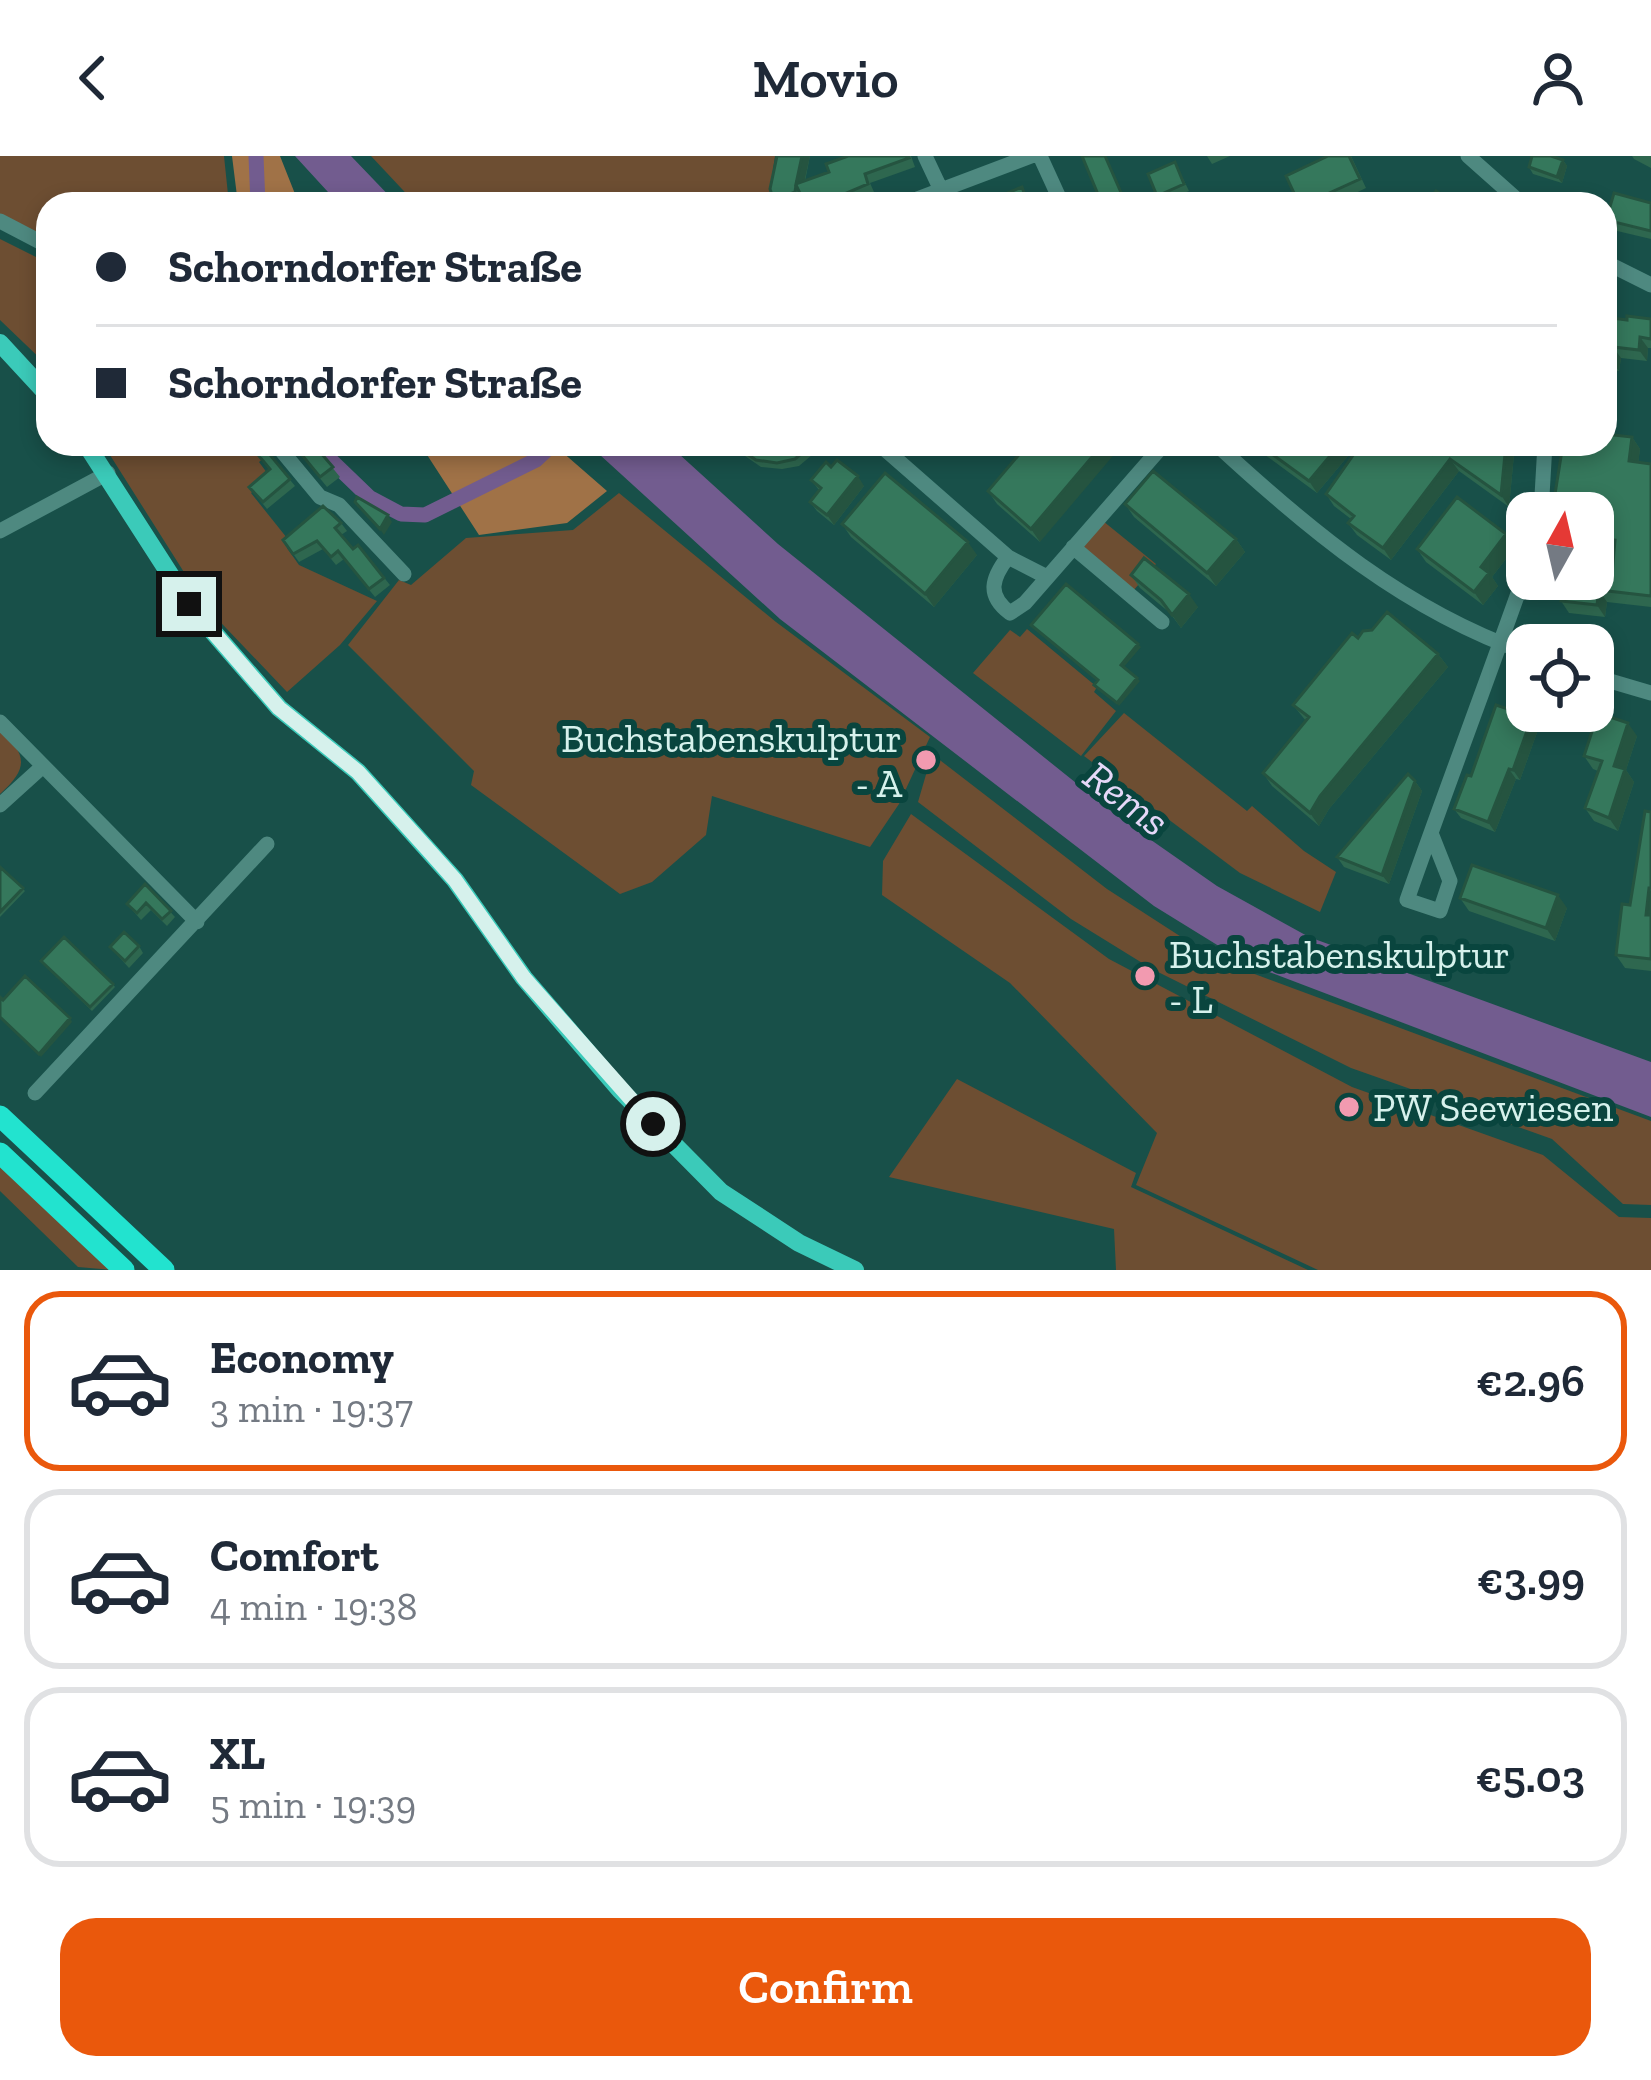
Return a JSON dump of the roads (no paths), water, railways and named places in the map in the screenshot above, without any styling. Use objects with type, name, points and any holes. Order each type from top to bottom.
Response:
[{"type":"highway","points":[[0,1116],[164,1270]]},
{"type":"highway","points":[[0,1153],[124,1270]]},
{"type":"main road","points":[[0,343],[36,381]]},
{"type":"main road","points":[[95,456],[189,604],[279,708],[358,772],[455,880],[524,978],[620,1090],[721,1192],[799,1243],[855,1270]]},
{"type":"street","points":[[925,156],[941,190]]},
{"type":"street","points":[[936,192],[1031,156]]},
{"type":"street","points":[[1040,156],[1056,192]]},
{"type":"street","points":[[1468,156],[1508,192]]},
{"type":"street","points":[[0,221],[36,240]]},
{"type":"street","points":[[1617,268],[1651,285]]},
{"type":"street","points":[[286,456],[320,497],[339,506],[404,574]]},
{"type":"street","points":[[893,456],[1009,557],[1047,577]]},
{"type":"street","points":[[1009,557],[995,574],[992,587],[999,605],[1010,613],[1025,602],[1153,456]]},
{"type":"street","points":[[1229,456],[1287,509],[1383,582],[1506,646]]},
{"type":"street","points":[[1542,492],[1544,456]]},
{"type":"street","points":[[0,531],[108,472]]},
{"type":"street","points":[[1073,547],[1162,622]]},
{"type":"street","points":[[1431,833],[1516,600]]},
{"type":"street","points":[[1614,682],[1651,693]]},
{"type":"street","points":[[0,722],[197,922]]},
{"type":"street","points":[[0,805],[42,767]]},
{"type":"street","points":[[35,1094],[268,844]]},
{"type":"waterway","points":[[256,156],[258,192]]},
{"type":"waterway","points":[[326,456],[369,497],[401,514],[425,515],[540,456]]},
{"type":"place","name":"Buchstabenskulptur - A","points":[[926,760]]},
{"type":"place","name":"Buchstabenskulptur - L","points":[[1145,976]]},
{"type":"place","name":"PW Seewiesen","points":[[1349,1107]]},
{"type":"water label","name":"Rems","points":[[1127,798]]}]
